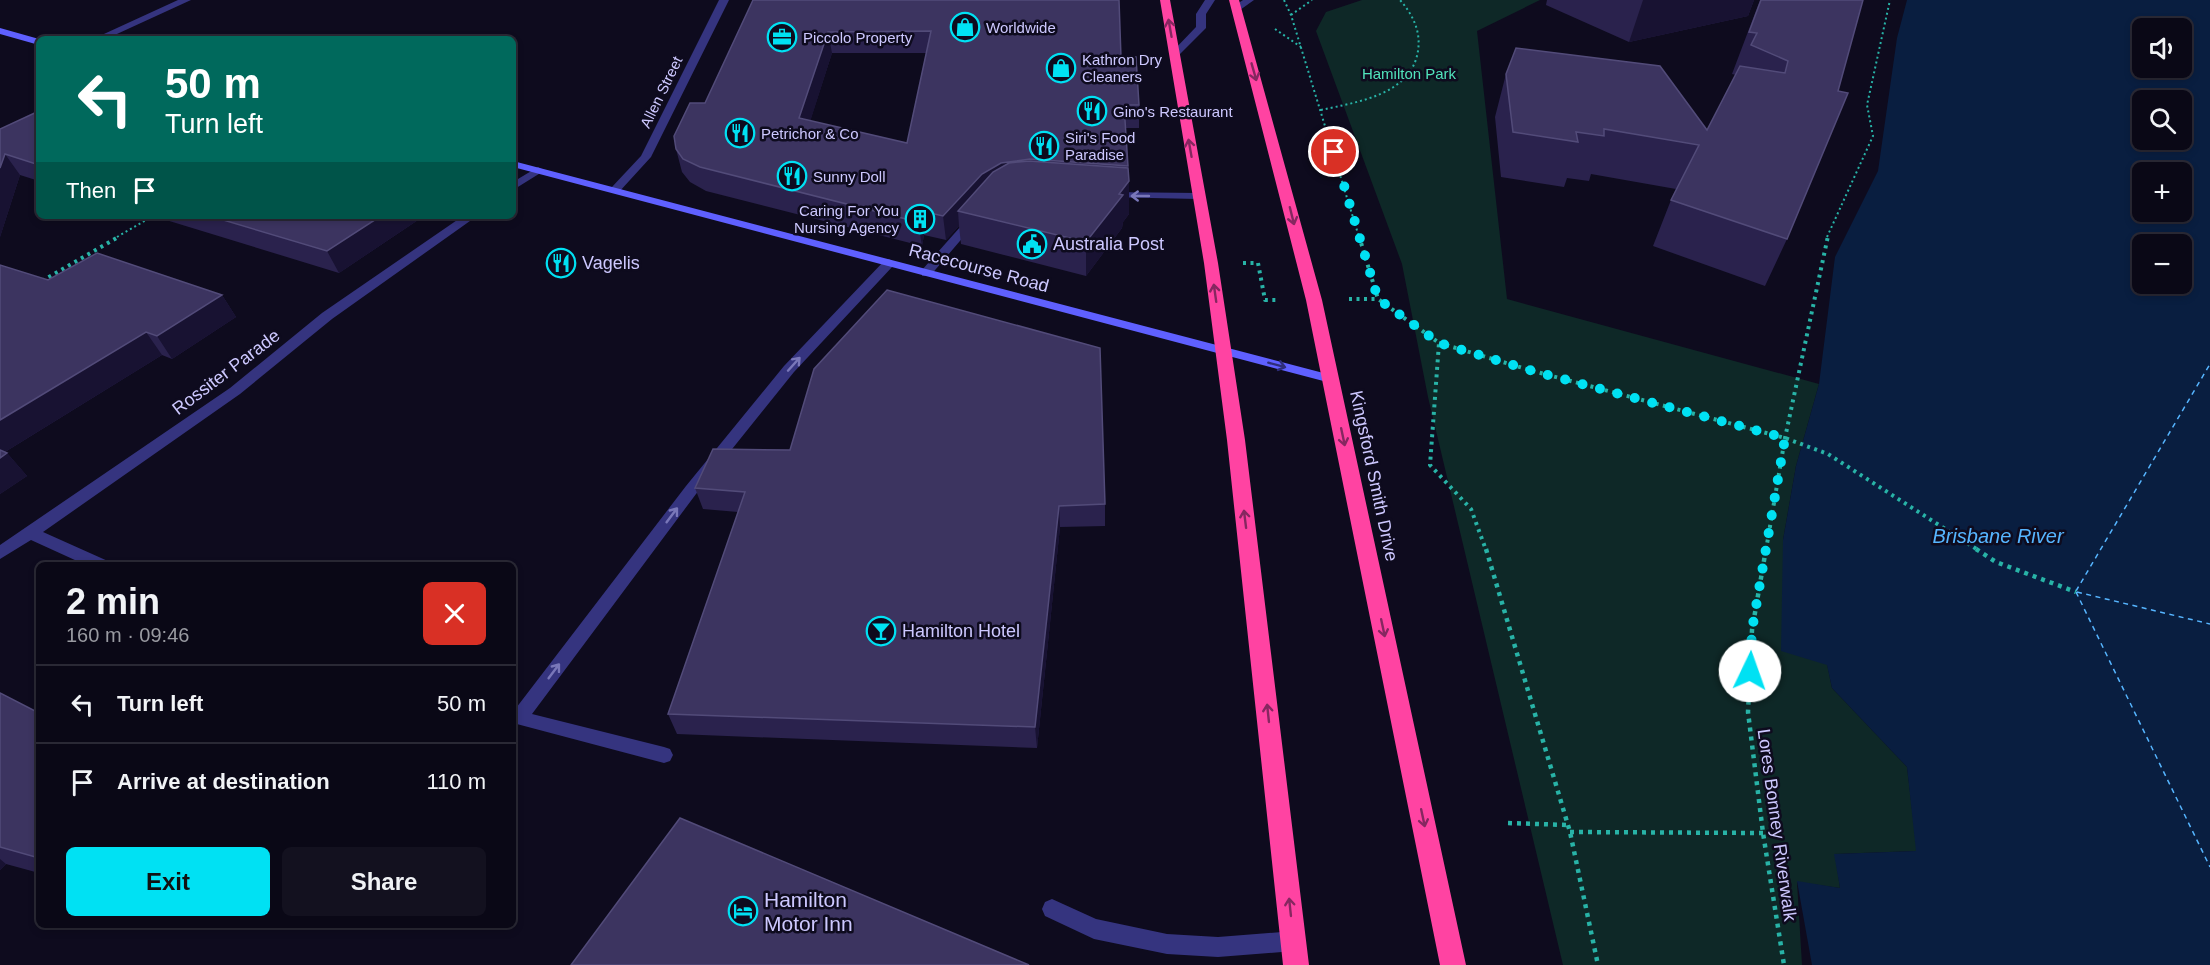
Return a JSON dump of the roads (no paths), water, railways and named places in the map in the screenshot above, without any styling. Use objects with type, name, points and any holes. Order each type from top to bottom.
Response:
[{"type":"highway","points":[[1165,0],[1236,440],[1296,965]]},
{"type":"highway","name":"Kingsford Smith Drive","points":[[1235,4],[1278,159],[1331,379],[1453,965]]},
{"type":"street","points":[[105,36],[186,0]]},
{"type":"street","name":"Allen Street","points":[[615,190],[646,157],[724,0]]},
{"type":"street","points":[[1174,55],[1201,28],[1201,14],[1210,0]]},
{"type":"street","points":[[1235,4],[1249,0]]},
{"type":"street","points":[[0,31],[36,41]]},
{"type":"street","name":"Racecourse Road","points":[[516,165],[1331,379]]},
{"type":"street","points":[[516,185],[538,170]]},
{"type":"street","points":[[1096,195],[1198,196]]},
{"type":"street","points":[[926,273],[982,208]]},
{"type":"street","name":"Rossiter Parade","points":[[0,553],[235,392],[327,316],[467,219]]},
{"type":"street","points":[[664,754],[519,718],[691,490],[774,387],[889,263]]},
{"type":"street","points":[[29,532],[95,562]]},
{"type":"street","points":[[1052,909],[1094,929],[1167,944],[1218,947],[1294,941]]},
{"type":"water","name":"Brisbane River","points":[[1907,0],[2210,0],[2210,965],[1812,965],[1797,881],[1840,888],[1834,854],[1916,851],[1907,767],[1832,688],[1827,665],[1781,651],[1783,540],[1796,466],[1819,384],[1835,257],[1878,171],[1897,38]]},
{"type":"place","name":"Worldwide","points":[[965,27]]},
{"type":"place","name":"Piccolo Property","points":[[782,37]]},
{"type":"place","name":"Kathron Dry Cleaners","points":[[1061,68]]},
{"type":"place","name":"Gino's Restaurant","points":[[1092,111]]},
{"type":"place","name":"Petrichor & Co","points":[[740,133]]},
{"type":"place","name":"Siri's Food Paradise","points":[[1044,146]]},
{"type":"place","name":"Sunny Doll","points":[[792,176]]},
{"type":"place","name":"Caring For You Nursing Agency","points":[[920,219]]},
{"type":"place","name":"Australia Post","points":[[1032,244]]},
{"type":"place","name":"Vagelis","points":[[561,263]]},
{"type":"place","name":"Hamilton Hotel","points":[[881,631]]},
{"type":"place","name":"Hamilton Motor Inn","points":[[743,911]]},
{"type":"park label","name":"Hamilton Park","points":[[1409,73]]}]
